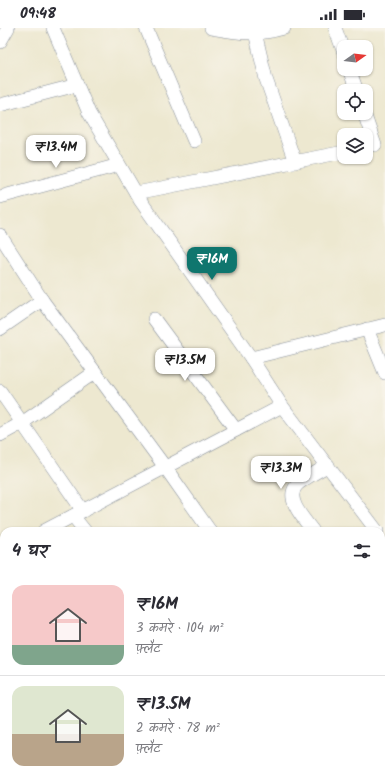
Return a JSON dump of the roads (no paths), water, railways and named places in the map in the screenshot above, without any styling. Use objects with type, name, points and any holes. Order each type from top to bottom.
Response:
[{"type":"street","points":[[0,42],[8,28]]},
{"type":"street","points":[[53,28],[89,113],[136,193],[282,406],[374,527]]},
{"type":"street","points":[[146,28],[194,142]]},
{"type":"street","points":[[211,28],[243,33],[254,31],[260,34],[284,28]]},
{"type":"street","points":[[336,28],[340,40]]},
{"type":"street","points":[[254,31],[266,79],[295,162]]},
{"type":"street","points":[[0,105],[77,85]]},
{"type":"street","points":[[366,120],[375,145]]},
{"type":"street","points":[[136,193],[337,153]]},
{"type":"street","points":[[0,197],[119,165]]},
{"type":"street","points":[[0,235],[42,300],[207,527]]},
{"type":"street","points":[[0,329],[42,300]]},
{"type":"street","points":[[154,320],[236,430]]},
{"type":"street","points":[[250,358],[385,325]]},
{"type":"street","points":[[367,329],[385,373]]},
{"type":"street","points":[[0,435],[22,423],[95,372]]},
{"type":"street","points":[[0,391],[22,423],[78,513],[83,527]]},
{"type":"street","points":[[52,527],[282,406]]},
{"type":"street","points":[[310,527],[294,502],[294,492],[297,486],[328,465]]}]
